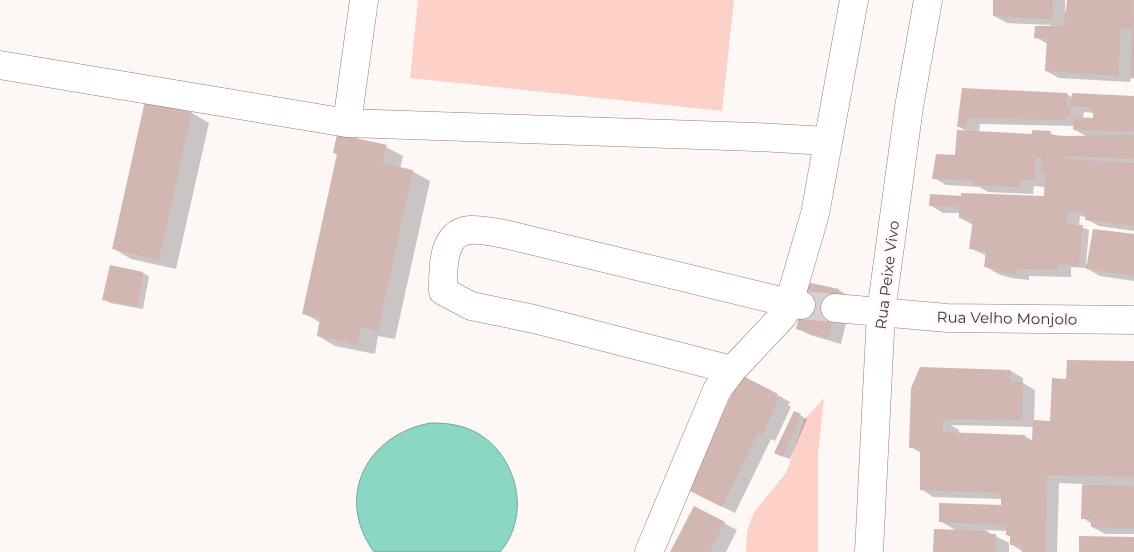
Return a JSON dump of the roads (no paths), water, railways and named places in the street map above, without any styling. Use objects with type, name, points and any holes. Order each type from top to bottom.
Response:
[{"type":"street","points":[[347,123],[364,0]]},
{"type":"street","points":[[648,552],[717,390],[732,370],[795,304],[815,214],[854,0]]},
{"type":"street","name":"Rua Peixe Vivo","points":[[869,552],[881,312],[909,107],[928,0]]},
{"type":"street","points":[[0,65],[347,123],[718,135],[827,141]]},
{"type":"street","points":[[732,370],[534,319],[471,306],[442,291],[442,258],[454,237],[469,230],[501,234],[795,304]]},
{"type":"street","name":"Rua Velho Monjolo","points":[[835,308],[947,318],[1134,320]]},
{"type":"tunnel","points":[[801,305],[835,308]]}]
